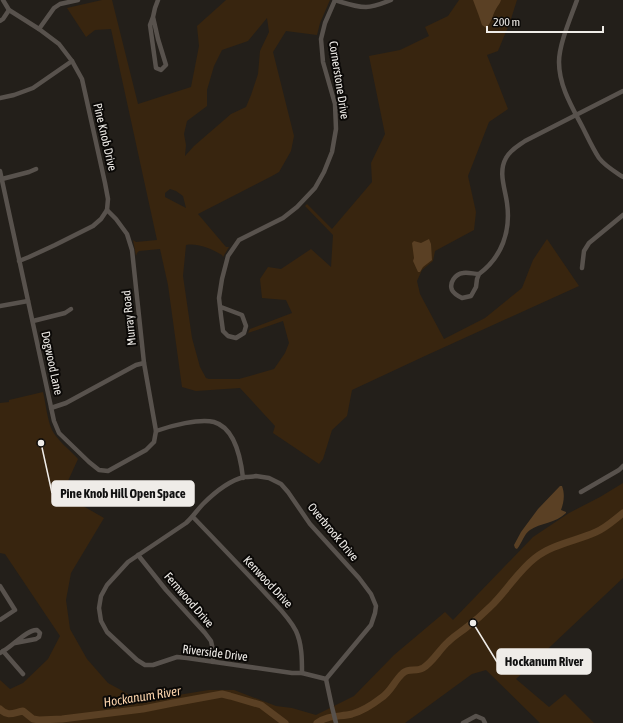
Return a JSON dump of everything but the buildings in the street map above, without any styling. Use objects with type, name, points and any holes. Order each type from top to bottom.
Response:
[{"type":"street","name":"Pine Knob Drive","points":[[3,0],[9,10],[59,44],[72,60],[82,80],[105,183],[108,199],[107,210]]},
{"type":"street","points":[[39,29],[54,8],[60,4],[78,0]]},
{"type":"street","points":[[153,17],[166,65],[161,70],[156,68],[154,61],[150,26],[158,0]]},
{"type":"street","points":[[335,0],[365,7],[391,0]]},
{"type":"street","name":"Cornerstone Drive","points":[[221,307],[242,315],[246,326],[244,333],[236,338],[228,336],[223,331],[220,298],[222,279],[228,256],[239,240],[283,218],[298,207],[315,188],[324,172],[332,152],[336,129],[335,104],[323,62],[321,38],[325,22],[335,0]]},
{"type":"street","points":[[577,0],[560,48],[560,76],[565,92],[576,115],[600,158],[612,170],[623,177]]},
{"type":"street","points":[[0,21],[9,10]]},
{"type":"street","points":[[0,98],[33,88],[72,60]]},
{"type":"street","points":[[479,274],[463,273],[456,276],[452,281],[451,289],[455,295],[462,298],[471,296],[476,287],[479,274],[497,255],[505,238],[508,220],[502,170],[506,158],[514,149],[525,142],[623,91]]},
{"type":"street","points":[[2,179],[36,169]]},
{"type":"street","name":"Dogwood Lane","points":[[0,171],[51,408],[59,433],[99,470],[108,470],[146,450],[154,442],[156,431]]},
{"type":"street","points":[[19,261],[93,226],[101,219],[107,210]]},
{"type":"street","name":"Murray Road","points":[[107,210],[127,234],[132,250],[144,363],[156,431]]},
{"type":"street","points":[[582,268],[584,251],[589,243],[623,215]]},
{"type":"street","points":[[0,306],[28,301]]},
{"type":"street","points":[[33,321],[65,313],[71,309]]},
{"type":"street","points":[[51,408],[66,403],[136,365],[144,363]]},
{"type":"street","points":[[156,431],[168,427],[192,423],[208,421],[216,422],[225,428],[234,440],[242,467],[243,478]]},
{"type":"street","points":[[581,492],[619,470],[623,466]]},
{"type":"street","name":"Overbrook Drive","points":[[193,517],[202,505],[218,490],[230,483],[243,478],[256,476],[269,478],[280,484],[288,492],[310,524],[359,578],[371,594],[376,606],[375,613],[371,625],[326,679]]},
{"type":"street","name":"Riverside Drive","points":[[193,517],[181,527],[128,562],[107,585],[101,596],[99,608],[101,621],[107,632],[137,660],[145,665],[153,665],[177,657],[292,673],[302,673],[326,679]]},
{"type":"street","name":"Kenwood Drive","points":[[193,517],[248,574],[289,620],[296,632],[300,644],[302,673]]},
{"type":"street","name":"Fernwood Drive","points":[[138,555],[166,590],[205,632],[211,641],[213,662]]},
{"type":"street","points":[[0,586],[15,610],[0,620]]},
{"type":"street","points":[[14,643],[36,639],[40,637],[40,632],[33,629],[14,643],[6,650],[1,652],[23,674]]},
{"type":"street","points":[[326,679],[336,723]]},
{"type":"street","points":[[463,723],[476,716],[483,719],[485,723]]},
{"type":"shaded area","points":[[102,0],[112,0],[138,104],[191,87],[199,46],[197,26],[226,0],[330,0],[320,23],[317,35],[286,31],[273,52],[294,136],[291,151],[279,172],[198,214],[226,247],[229,247],[223,257],[222,255],[205,247],[186,245],[183,276],[192,338],[200,367],[206,378],[239,379],[274,369],[285,353],[289,343],[283,321],[248,333],[250,329],[292,313],[286,300],[262,298],[260,279],[268,267],[281,269],[311,249],[331,267],[333,235],[305,206],[307,204],[332,229],[372,182],[371,163],[385,134],[369,56],[400,50],[429,36],[425,27],[448,16],[459,0],[517,0],[498,51],[487,55],[508,109],[489,122],[468,176],[476,212],[474,230],[435,251],[433,261],[422,270],[417,281],[420,294],[444,339],[485,318],[522,288],[533,260],[547,239],[579,286],[352,390],[347,416],[332,430],[323,459],[319,464],[273,433],[275,426],[240,388],[196,391],[182,387],[168,285],[160,249],[139,251],[136,256],[133,240],[136,242],[157,240],[111,29],[95,30],[86,37],[67,8]],"holes":[[[267,18],[269,32],[260,51],[258,74],[246,107],[231,114],[194,146],[185,156],[186,145],[184,134],[187,121],[207,106],[207,90],[214,66],[222,50],[248,41]],[[170,189],[183,196],[186,208],[165,197],[165,193]]]},
{"type":"shaded area","points":[[473,0],[501,0],[486,28],[482,25]]},
{"type":"shaded area","points":[[429,239],[431,244],[432,260],[423,267],[420,272],[418,272],[413,261],[412,243],[414,241],[421,243]]},
{"type":"shaded area","points":[[43,392],[50,426],[54,434],[78,459],[62,494],[104,518],[71,573],[66,600],[70,629],[87,659],[108,683],[141,701],[209,690],[234,690],[276,706],[292,708],[316,715],[354,696],[394,655],[445,612],[453,620],[533,537],[569,513],[623,483],[623,578],[516,679],[549,707],[565,694],[594,723],[540,723],[486,670],[472,674],[405,723],[0,723],[0,680],[10,689],[23,683],[48,659],[60,636],[5,554],[0,553],[0,403],[9,402],[9,400]]},
{"type":"shaded area","points":[[560,486],[562,486],[564,495],[561,510],[566,513],[558,519],[530,530],[517,549],[515,548],[514,545],[521,532],[538,509]]},
{"type":"waterway","name":"Hockanum River","points":[[317,723],[329,717],[356,713],[374,703],[387,693],[403,673],[423,668],[430,663],[450,640],[490,607],[523,569],[535,558],[549,549],[600,530],[623,513]]},
{"type":"waterway","name":"Hockanum River","points":[[0,709],[8,714],[23,711],[33,719],[39,720],[62,719],[143,709],[222,694],[261,705],[285,723]]},
{"type":"place","name":"Pine Knob Hill Open Space","points":[[41,443]]},
{"type":"place","name":"Hockanum River","points":[[473,623]]}]
